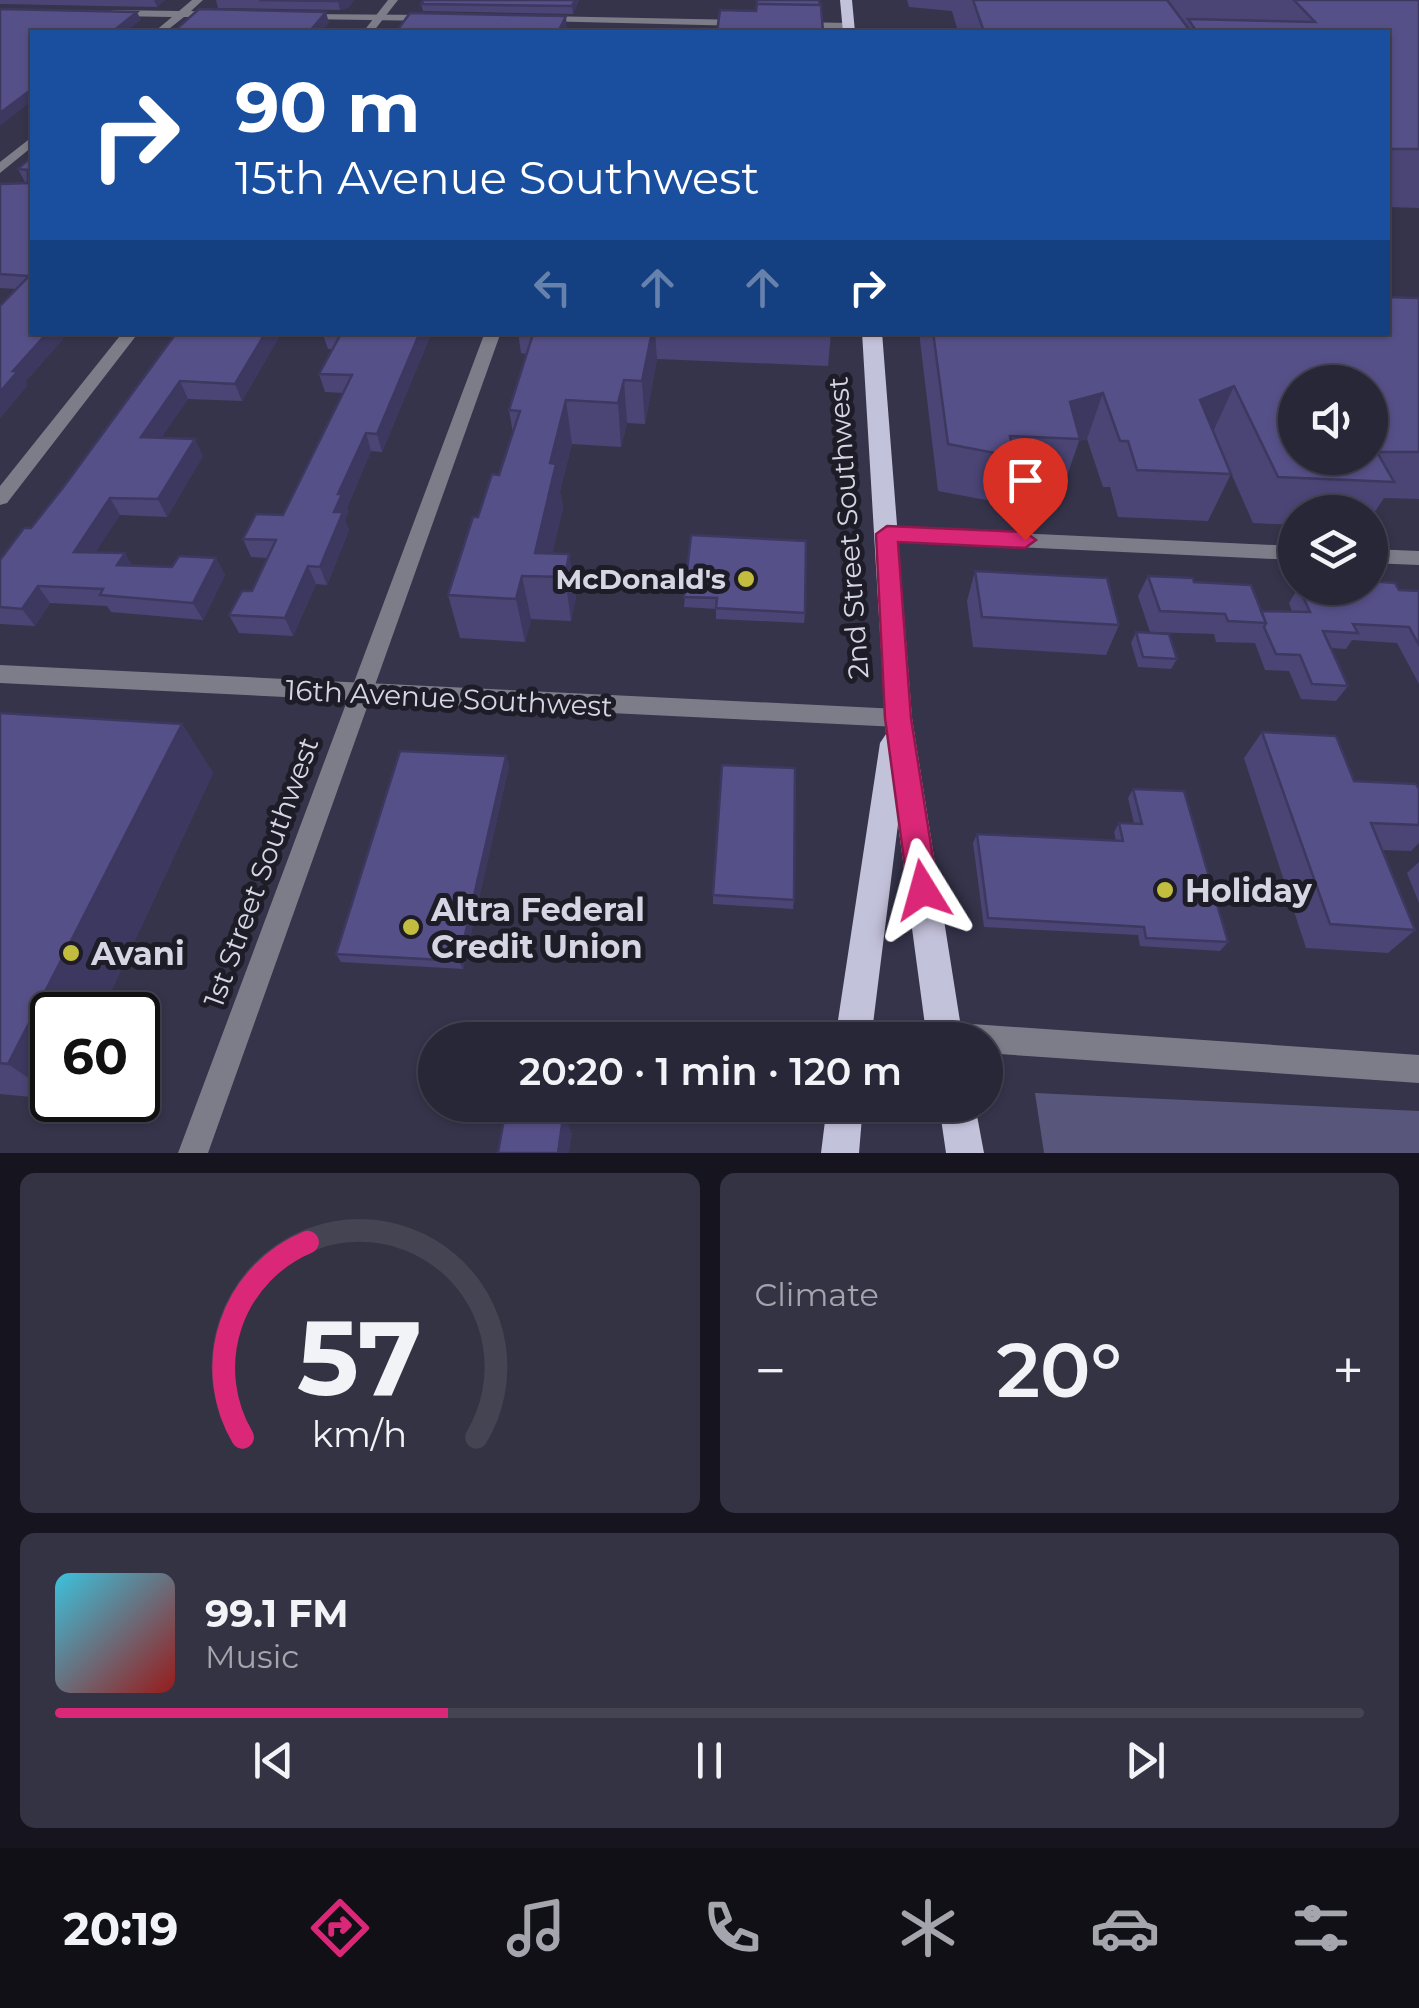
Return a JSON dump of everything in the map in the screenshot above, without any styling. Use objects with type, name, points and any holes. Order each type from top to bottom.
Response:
[{"type":"main road","points":[[846,0],[849,29]]},
{"type":"main road","name":"2nd Street Southwest","points":[[872,335],[898,718],[943,1022]]},
{"type":"main road","name":"2nd Street Southwest","points":[[855,1022],[898,718]]},
{"type":"main road","points":[[840,1153],[843,1122]]},
{"type":"main road","points":[[960,1122],[965,1153]]},
{"type":"street","points":[[162,30],[198,0]]},
{"type":"street","points":[[370,30],[393,0]]},
{"type":"street","points":[[605,30],[616,0]]},
{"type":"street","points":[[91,12],[230,15]]},
{"type":"street","points":[[298,16],[456,18]]},
{"type":"street","points":[[532,19],[758,24]]},
{"type":"street","points":[[776,24],[849,29]]},
{"type":"street","points":[[0,169],[30,143]]},
{"type":"street","points":[[0,499],[130,335]]},
{"type":"street","name":"1st Street Southwest","points":[[193,1153],[492,335]]},
{"type":"street","points":[[887,534],[1278,552]]},
{"type":"street","points":[[1388,557],[1419,558]]},
{"type":"street","name":"16th Avenue Southwest","points":[[0,674],[898,718]]},
{"type":"street","points":[[1003,1042],[1419,1068]]},
{"type":"shaded area","points":[[1035,1093],[1419,1111],[1419,1153],[1044,1153]]},
{"type":"building","points":[[424,0],[575,0],[572,6],[421,4]]},
{"type":"building","points":[[757,0],[819,0],[820,5],[757,4]]},
{"type":"building","points":[[973,0],[1167,0],[1190,30],[983,30]]},
{"type":"building","points":[[1294,0],[1419,0],[1419,149],[1390,149],[1390,30],[1196,30],[1188,19],[1315,22]]},
{"type":"building","points":[[757,4],[821,5],[823,30],[717,30],[720,10],[756,11]]},
{"type":"building","points":[[0,9],[137,12],[114,30],[30,30],[30,90],[0,113]]},
{"type":"building","points":[[199,9],[326,12],[311,30],[175,30]]},
{"type":"building","points":[[410,13],[566,16],[559,30],[397,30]]},
{"type":"building","points":[[30,158],[30,335],[45,335],[0,392],[0,306],[29,276],[0,274],[0,184],[28,183],[28,170],[18,169]]},
{"type":"building","points":[[1390,297],[1419,298],[1419,452],[1388,452],[1388,365],[1278,365],[1278,475],[1388,475],[1388,471],[1394,482],[1278,477],[1234,386],[1200,400],[1231,474],[1137,470],[1128,441],[1120,441],[1103,393],[1070,402],[1080,439],[1010,436],[1015,457],[948,444],[933,335],[1390,335]]},
{"type":"building","points":[[175,335],[264,335],[235,384],[180,381],[141,437],[195,439],[158,499],[110,498],[74,552],[125,553],[117,565],[172,567],[179,556],[216,558],[193,603],[100,595],[103,589],[38,586],[22,609],[0,607],[0,560],[65,485]]},
{"type":"building","points":[[340,335],[419,335],[377,434],[366,433],[338,494],[342,494],[334,512],[343,512],[320,567],[308,566],[285,618],[229,615],[242,591],[252,591],[276,540],[243,539],[256,514],[283,515],[352,375],[319,374]]},
{"type":"building","points":[[533,335],[651,335],[642,381],[624,380],[618,403],[566,400],[550,463],[556,464],[535,553],[569,554],[565,577],[522,576],[516,599],[448,595],[473,517],[478,517],[492,474],[499,475],[520,411],[509,410]]},
{"type":"building","name":"McDonald's","points":[[691,535],[806,541],[805,613],[716,608],[717,598],[684,597]]},
{"type":"building","points":[[975,571],[1107,578],[1119,625],[982,617]]},
{"type":"building","points":[[1148,576],[1251,585],[1266,623],[1228,621],[1225,614],[1160,611]]},
{"type":"building","points":[[1388,582],[1395,583],[1399,590],[1419,591],[1419,645],[1409,627],[1353,624],[1358,633],[1323,631],[1348,686],[1312,684],[1300,655],[1276,654],[1261,611],[1310,612],[1307,605],[1388,605]]},
{"type":"building","points":[[1136,632],[1169,634],[1177,659],[1143,657]]},
{"type":"building","points":[[0,713],[182,724],[45,992],[30,992],[30,1021],[8,1064],[0,1063]]},
{"type":"building","points":[[1262,732],[1336,736],[1354,781],[1416,784],[1419,825],[1371,823],[1415,930],[1330,924]]},
{"type":"building","points":[[400,751],[506,756],[459,961],[336,954]]},
{"type":"building","points":[[722,765],[795,768],[794,900],[713,895]]},
{"type":"building","points":[[1133,789],[1184,791],[1228,942],[1146,938],[1144,927],[988,918],[977,834],[1123,841],[1119,823],[1142,824]]},
{"type":"building","points":[[504,1122],[562,1122],[558,1153],[498,1153]]},
{"type":"place","name":"McDonald's","points":[[746,579]]},
{"type":"place","name":"Holiday","points":[[1165,890]]},
{"type":"place","name":"Altra Federal Credit Union","points":[[411,927]]},
{"type":"place","name":"Avani","points":[[71,953]]},
{"type":"route","points":[[923,890],[898,718],[887,534],[1025,540]]}]
